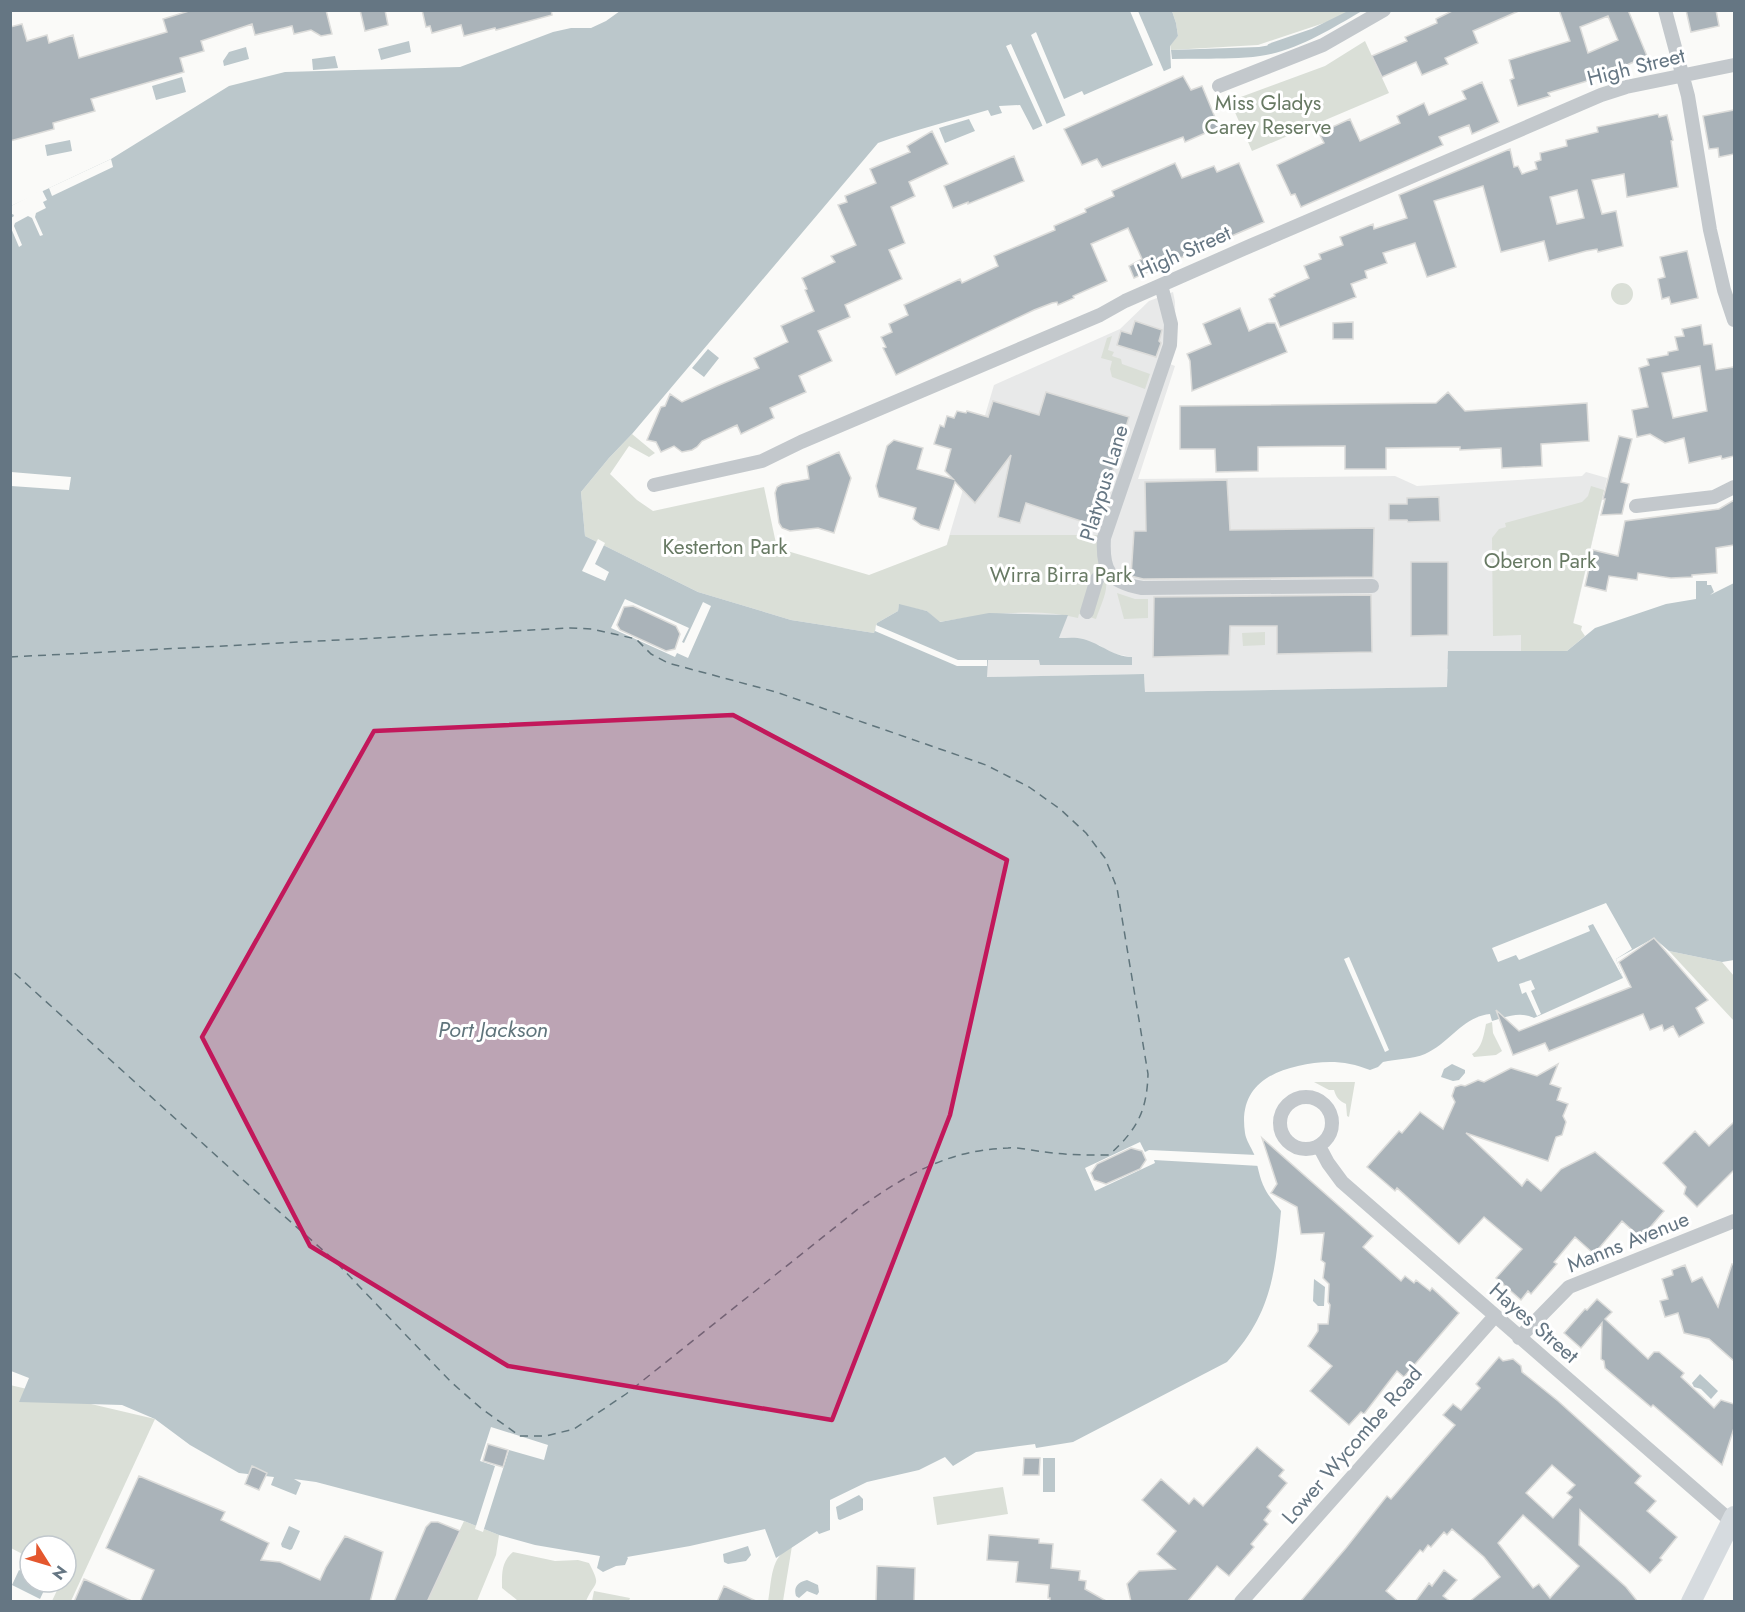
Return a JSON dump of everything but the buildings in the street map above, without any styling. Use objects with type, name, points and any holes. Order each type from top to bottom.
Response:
[{"type":"main road","points":[[1690,1602],[1733,1519]]},
{"type":"street","points":[[1219,86],[1323,45],[1384,10]]},
{"type":"street","points":[[1665,10],[1688,99],[1710,230],[1724,290],[1734,320]]},
{"type":"street","name":"High Street","points":[[654,484],[762,461],[801,442],[1100,315],[1161,285],[1601,95],[1626,87],[1734,65]]},
{"type":"street","name":"Platypus Lane","points":[[1161,285],[1171,324],[1170,345],[1104,538],[1104,563],[1107,569],[1117,581],[1142,588],[1372,586]]},
{"type":"street","points":[[1636,506],[1714,497],[1734,487]]},
{"type":"street","points":[[1087,612],[1097,579],[1107,569]]},
{"type":"street","name":"Hayes Street","points":[[1319,1146],[1331,1169],[1342,1182],[1519,1338],[1733,1519]]},
{"type":"street","name":"Manns Avenue","points":[[1519,1338],[1569,1287],[1734,1221]]},
{"type":"street","name":"Lower Wycombe Road","points":[[1241,1602],[1495,1316]]},
{"type":"highlighted area","points":[[733,715],[1007,860],[950,1115],[832,1420],[508,1366],[310,1246],[202,1037],[374,731]]},
{"type":"shaded area","points":[[1173,292],[1176,347],[1170,364],[1175,366],[1138,479],[1395,476],[1417,486],[1582,476],[1586,472],[1607,478],[1567,651],[1447,669],[1447,687],[1145,692],[1144,674],[987,677],[987,660],[1040,660],[1040,664],[1132,657],[1110,653],[1099,645],[1059,638],[1067,615],[927,611],[994,385],[1120,329],[1149,301]]},
{"type":"green space","points":[[1172,11],[1353,11],[1345,16],[1258,45],[1171,50],[1170,45],[1178,36]]},
{"type":"green space","name":"Miss Gladys Carey Reserve","points":[[1365,41],[1389,93],[1252,151],[1230,101],[1325,66]]},
{"type":"green space","points":[[1622,283],[1630,286],[1633,294],[1630,302],[1622,305],[1614,302],[1611,294],[1614,286]]},
{"type":"green space","points":[[1112,336],[1108,350],[1114,352],[1112,356],[1121,359],[1122,364],[1150,374],[1145,389],[1112,377],[1110,369],[1112,361],[1101,358],[1107,338]]},
{"type":"green space","points":[[632,434],[655,453],[649,457],[629,446],[610,474],[637,500],[653,511],[764,487],[777,548],[869,575],[947,545],[950,535],[1098,535],[1098,553],[1105,576],[1105,595],[1096,619],[1079,614],[1078,618],[1026,613],[939,622],[927,611],[899,605],[898,611],[877,623],[874,633],[791,620],[698,592],[585,536],[581,492]]},
{"type":"green space","name":"Oberon Park","points":[[1591,486],[1604,490],[1573,623],[1582,626],[1581,630],[1585,636],[1567,651],[1521,651],[1521,635],[1493,636],[1492,538],[1499,529],[1506,527],[1505,523],[1582,502],[1588,496]]},
{"type":"green space","points":[[1117,593],[1135,599],[1148,599],[1148,618],[1124,619]]},
{"type":"green space","points":[[1265,632],[1265,645],[1243,646],[1242,633]]},
{"type":"green space","points":[[1669,951],[1722,962],[1734,976],[1734,1021]]},
{"type":"green space","points":[[1492,1022],[1493,1033],[1502,1051],[1496,1055],[1474,1057],[1472,1054],[1480,1045],[1486,1024]]},
{"type":"green space","points":[[1314,1082],[1355,1082],[1349,1117],[1346,1104],[1341,1102],[1334,1090],[1329,1090]]},
{"type":"green space","points":[[10,1385],[155,1419],[78,1586],[78,1534],[18,1534],[18,1552],[11,1548]]},
{"type":"green space","points":[[1003,1487],[1008,1514],[937,1525],[933,1497]]},
{"type":"green space","points":[[464,1521],[499,1535],[496,1555],[477,1601],[426,1602]]},
{"type":"green space","points":[[792,1546],[783,1601],[768,1602],[776,1562],[785,1550]]},
{"type":"green space","points":[[513,1552],[555,1561],[578,1560],[589,1563],[596,1584],[586,1601],[526,1602],[517,1600],[502,1588],[504,1564]]},
{"type":"green space","points":[[594,1591],[630,1598],[629,1601],[592,1601]]},
{"type":"green space","points":[[55,1594],[74,1594],[71,1601],[52,1601]]},
{"type":"water","name":"Port Jackson","points":[[620,11],[1172,11],[1178,36],[1170,46],[1171,68],[1033,130],[1020,105],[999,106],[1002,113],[991,116],[988,110],[878,143],[581,492],[585,536],[698,592],[791,620],[874,633],[877,623],[898,611],[899,604],[927,611],[940,622],[989,613],[1068,615],[1059,638],[1090,641],[1118,654],[1132,657],[1132,665],[1040,665],[1039,660],[988,660],[987,677],[1144,674],[1145,692],[1447,687],[1448,651],[1567,651],[1595,628],[1666,604],[1696,599],[1696,581],[1707,581],[1707,585],[1711,585],[1714,592],[1710,595],[1734,583],[1734,960],[1722,962],[1669,951],[1654,938],[1616,959],[1623,978],[1534,1018],[1518,1015],[1492,1021],[1490,1014],[1480,1016],[1425,1054],[1383,1062],[1370,1070],[1352,1064],[1325,1062],[1298,1066],[1274,1074],[1256,1087],[1250,1096],[1244,1119],[1246,1136],[1263,1185],[1281,1211],[1273,1273],[1269,1292],[1254,1327],[1227,1362],[1073,1442],[1036,1448],[1035,1444],[976,1452],[953,1466],[945,1457],[919,1470],[867,1482],[830,1500],[830,1530],[819,1534],[817,1531],[776,1558],[765,1529],[627,1557],[625,1565],[603,1572],[597,1568],[600,1556],[535,1545],[499,1535],[464,1521],[316,1482],[294,1479],[301,1483],[296,1495],[271,1485],[274,1477],[239,1473],[190,1445],[155,1419],[122,1405],[19,1402],[29,1378],[11,1371],[11,206],[111,159],[229,86],[285,72],[460,67],[553,32],[571,28],[591,28]]},
{"type":"water","points":[[1348,11],[1362,11],[1313,38],[1273,53],[1239,58],[1172,59],[1171,50],[1259,47],[1283,43]]},
{"type":"water","points":[[409,41],[411,52],[381,60],[378,49]]},
{"type":"water","points":[[246,47],[249,59],[224,66],[223,61],[229,52]]},
{"type":"water","points":[[335,56],[338,68],[313,70],[312,59]]},
{"type":"water","points":[[182,77],[186,92],[156,100],[152,86]]},
{"type":"water","points":[[969,119],[975,131],[945,143],[939,128]]},
{"type":"water","points":[[70,140],[72,151],[47,156],[45,145]]},
{"type":"water","points":[[708,349],[719,358],[704,377],[692,368]]},
{"type":"water","points":[[1452,1064],[1465,1070],[1459,1080],[1453,1081],[1441,1077],[1444,1069]]},
{"type":"water","points":[[1314,1279],[1325,1287],[1324,1306],[1318,1306],[1313,1301]]},
{"type":"water","points":[[1700,1374],[1718,1391],[1711,1399],[1692,1383]]},
{"type":"water","points":[[1043,1458],[1055,1458],[1055,1492],[1043,1492]]},
{"type":"water","points":[[859,1495],[863,1499],[863,1510],[838,1519],[836,1507]]},
{"type":"water","points":[[289,1526],[300,1531],[290,1550],[282,1547],[281,1544]]},
{"type":"water","points":[[748,1546],[751,1555],[746,1561],[728,1564],[724,1562],[723,1554]]},
{"type":"water","points":[[18,1572],[18,1588],[12,1585]]},
{"type":"water","points":[[807,1580],[818,1585],[819,1592],[817,1595],[807,1591],[799,1598],[795,1593],[796,1587]]},
{"type":"water","points":[[30,1594],[42,1594],[40,1599]]},
{"type":"pier","points":[[1130,11],[1138,11],[1165,74],[1067,119],[1031,35],[1036,32],[1064,99],[1082,91],[1084,95],[1153,65]]},
{"type":"pier","points":[[1011,44],[1048,127],[1044,129],[1006,46]]},
{"type":"pier","points":[[111,159],[113,167],[52,196],[49,188]]},
{"type":"pier","points":[[42,190],[47,200],[43,202],[46,208],[36,213],[35,217],[43,235],[40,236],[32,218],[28,216],[15,223],[14,226],[22,245],[19,247],[11,228],[11,218],[14,216],[11,215],[11,206]]},
{"type":"pier","points":[[11,472],[71,477],[69,490],[11,486]]},
{"type":"pier","points":[[598,539],[605,543],[595,564],[609,572],[605,581],[582,571]]},
{"type":"pier","points":[[625,599],[689,628],[682,642],[684,643],[703,602],[711,606],[688,658],[677,653],[675,657],[611,628]]},
{"type":"pier","points":[[876,625],[958,660],[987,660],[987,666],[957,666],[875,631]]},
{"type":"pier","points":[[1606,903],[1632,949],[1616,959],[1623,978],[1593,924],[1588,926],[1590,931],[1519,960],[1516,955],[1498,962],[1492,948]]},
{"type":"pier","points":[[1349,957],[1389,1050],[1385,1052],[1344,959]]},
{"type":"pier","points":[[1531,980],[1535,989],[1531,991],[1541,1014],[1537,1016],[1526,992],[1522,994],[1519,984]]},
{"type":"pier","points":[[1140,1142],[1145,1152],[1149,1150],[1257,1155],[1260,1166],[1154,1160],[1155,1163],[1095,1191],[1085,1168]]},
{"type":"pier","points":[[491,1427],[548,1445],[544,1460],[509,1450],[483,1532],[475,1529],[495,1466],[480,1461]]},
{"type":"waterway","points":[[1270,46],[1310,32]]},
{"type":"ferry route","points":[[10,657],[570,628],[592,629],[636,639],[651,654],[668,663],[776,692],[986,765],[1029,787],[1060,809],[1086,833],[1105,858],[1117,888],[1148,1074],[1147,1087],[1139,1119],[1127,1137],[1109,1155],[1061,1154],[1008,1148],[966,1154],[928,1166],[893,1185],[858,1209],[626,1394],[574,1429],[546,1436],[520,1436],[482,1409],[451,1382],[334,1260],[10,969]]},
{"type":"park label","name":"Kesterton Park","points":[[725,547]]},
{"type":"park label","name":"Wirra Birra Park","points":[[1061,575]]}]
